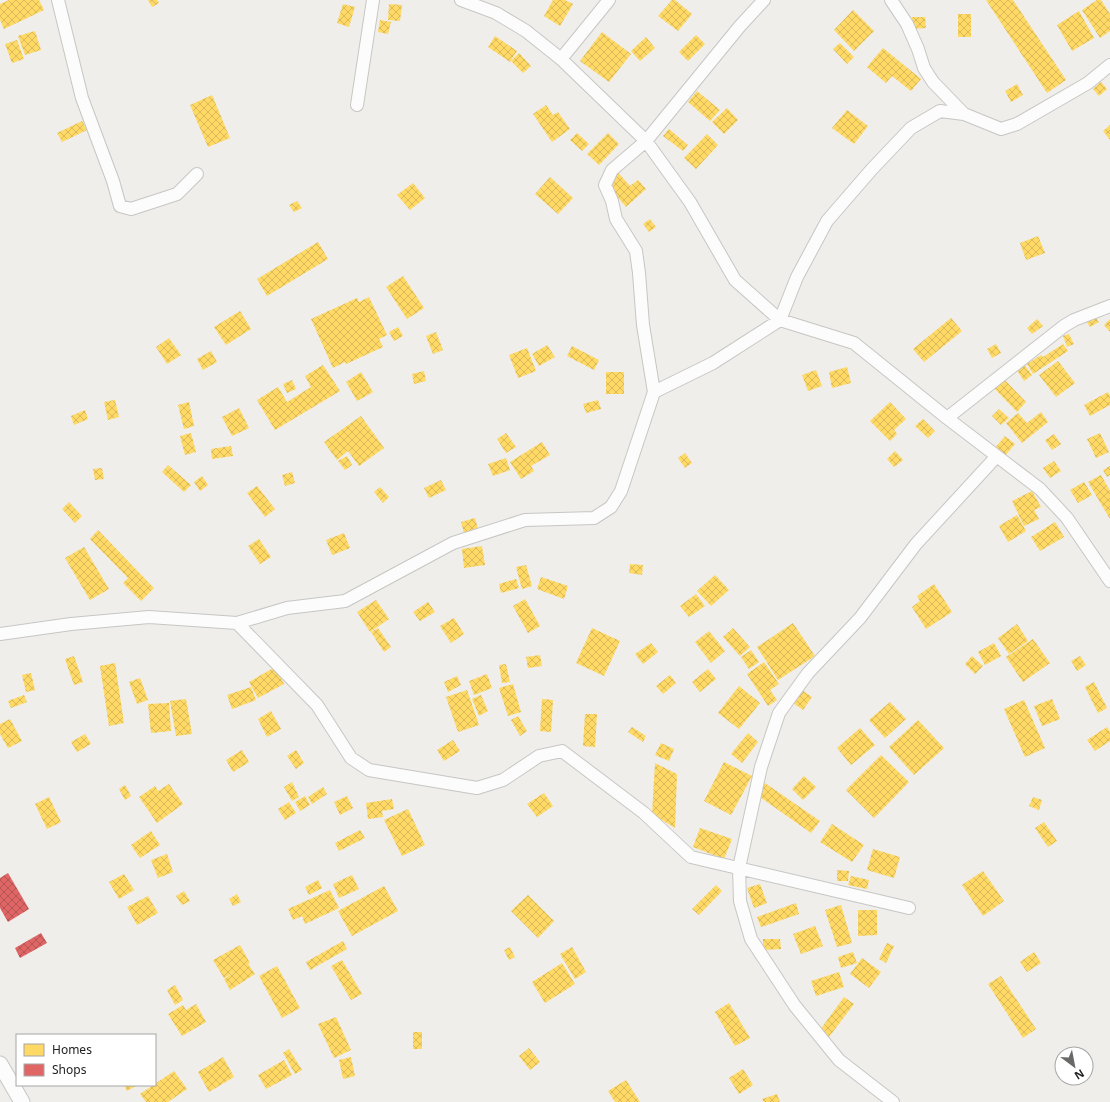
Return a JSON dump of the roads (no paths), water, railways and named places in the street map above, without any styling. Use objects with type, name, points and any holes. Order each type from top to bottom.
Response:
[{"type":"street","points":[[58,0],[82,98],[120,206],[131,209],[177,194],[197,174]]},
{"type":"street","points":[[357,105],[373,0]]},
{"type":"street","points":[[461,0],[496,13],[526,31],[561,59],[646,141],[690,202],[735,280],[780,320],[854,343],[996,457],[1040,489],[1067,518],[1110,581]]},
{"type":"street","points":[[561,59],[609,0]]},
{"type":"street","points":[[0,634],[71,624],[149,617],[237,623],[287,608],[345,601],[453,543],[525,520],[594,518],[611,507],[621,491],[654,392],[643,325],[636,252],[616,219],[612,201],[606,186],[612,170],[646,141],[740,26],[764,0]]},
{"type":"street","points":[[891,0],[907,24],[918,49],[924,68],[933,82],[964,114]]},
{"type":"street","points":[[654,392],[713,363],[780,320],[797,277],[827,221],[910,128],[940,111],[964,114],[1002,129],[1017,124],[1088,83],[1110,65]]},
{"type":"street","points":[[947,418],[1064,326],[1074,320],[1110,306]]},
{"type":"street","points":[[893,1102],[839,1060],[796,1006],[751,940],[740,901],[739,868],[761,767],[779,713],[808,673],[860,618],[916,544],[996,457]]},
{"type":"street","points":[[237,623],[317,705],[351,758],[369,770],[477,788],[503,780],[539,756],[562,751],[644,813],[691,856],[909,908]]},
{"type":"street","points":[[0,1064],[22,1102]]}]
